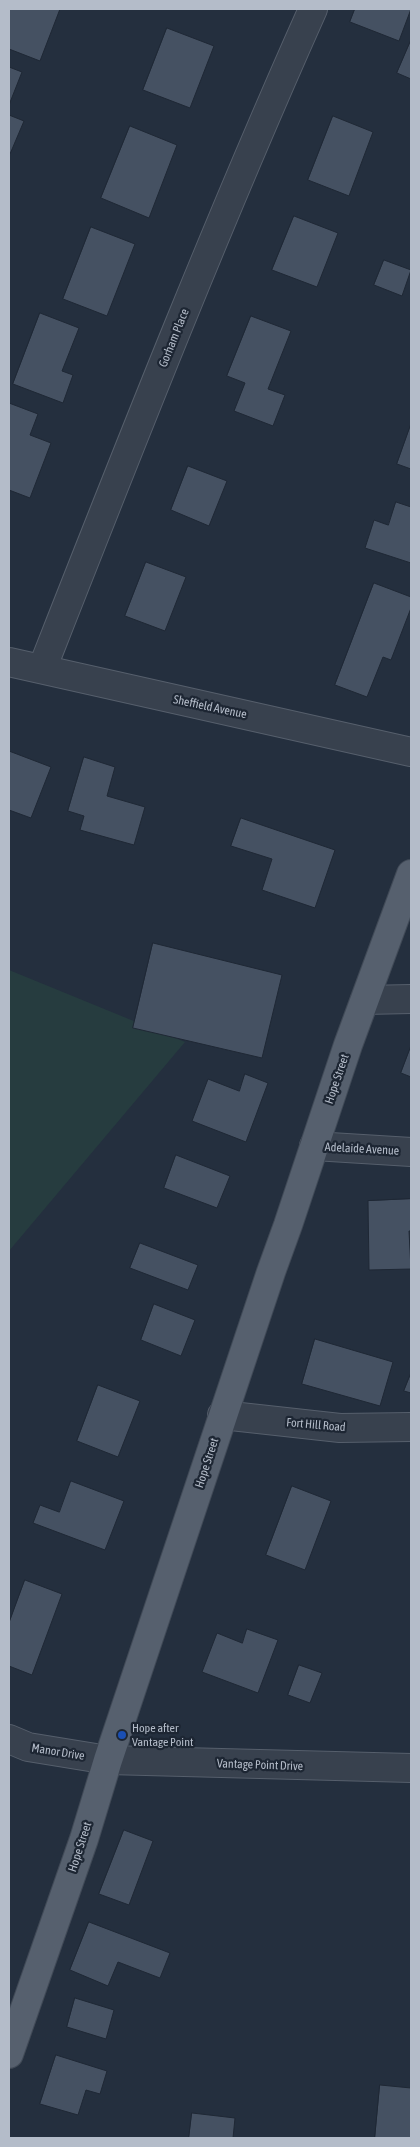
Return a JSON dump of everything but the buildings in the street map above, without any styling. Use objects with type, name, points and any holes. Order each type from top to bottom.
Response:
[{"type":"main road","name":"Hope Street","points":[[9,2054],[84,1839],[108,1760],[222,1415],[239,1371],[365,1000],[411,874]]},
{"type":"street","name":"Gorham Place","points":[[42,669],[146,405],[273,98],[314,9]]},
{"type":"street","name":"Sheffield Avenue","points":[[9,662],[411,752]]},
{"type":"street","points":[[365,1000],[411,999]]},
{"type":"street","name":"Adelaide Avenue","points":[[314,1146],[411,1152]]},
{"type":"street","name":"Fort Hill Road","points":[[222,1415],[340,1428],[411,1427]]},
{"type":"street","name":"Manor Drive","points":[[9,1739],[28,1747],[108,1760]]},
{"type":"street","name":"Vantage Point Drive","points":[[108,1760],[411,1768]]},
{"type":"green space","points":[[9,970],[185,1042],[9,1251]]},
{"type":"place","name":"Hope after Vantage Point","points":[[122,1735]]}]
